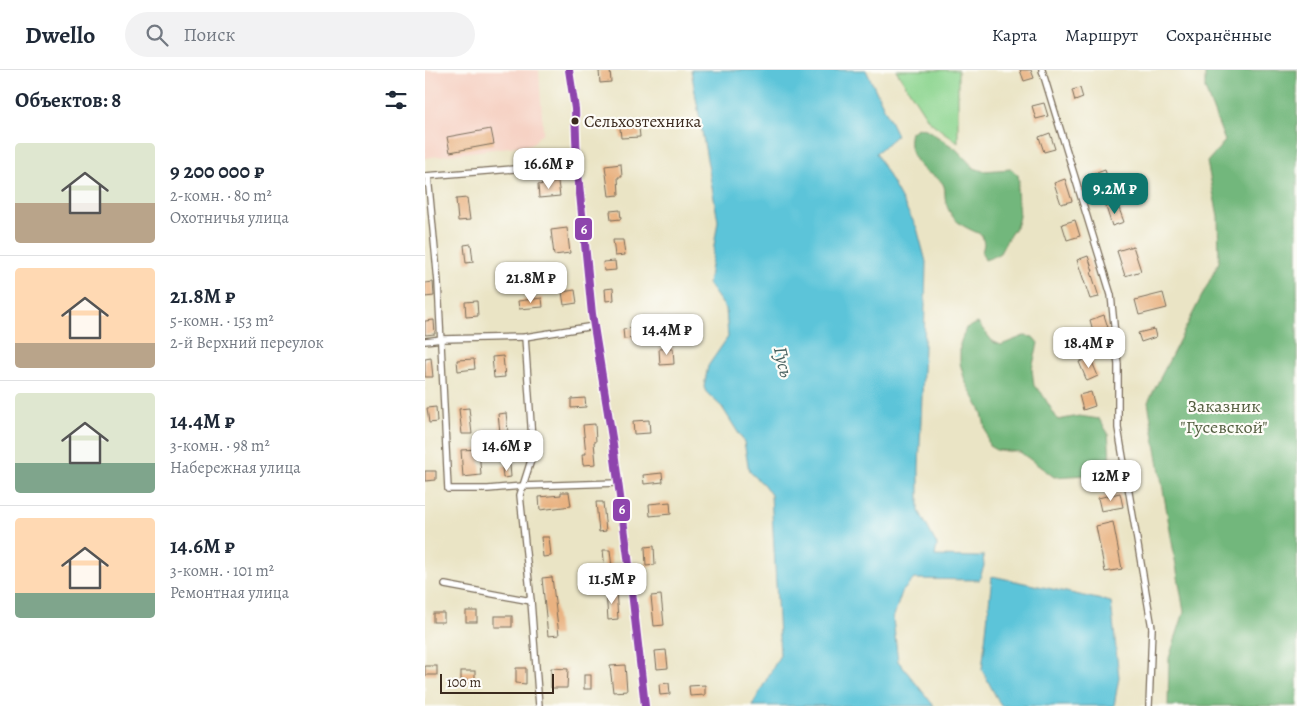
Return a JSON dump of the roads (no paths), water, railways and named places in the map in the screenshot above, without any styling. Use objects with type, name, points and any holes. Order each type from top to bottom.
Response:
[{"type":"street","points":[[569,70],[575,109],[577,164],[594,326],[628,557],[645,706]]},
{"type":"street","points":[[1042,70],[1111,295],[1118,366],[1118,428],[1152,628],[1149,706]]},
{"type":"street","points":[[577,164],[426,176],[437,265],[448,489],[618,483]]},
{"type":"street","points":[[425,341],[525,337],[594,326]]},
{"type":"street","points":[[525,337],[533,454],[520,495],[539,706]]},
{"type":"street","points":[[445,586],[531,601]]},
{"type":"water","name":"Гусь","points":[[691,70],[866,70],[897,135],[876,153],[917,228],[926,262],[919,511],[937,545],[935,556],[978,557],[983,555],[984,566],[979,580],[914,579],[902,592],[893,619],[898,661],[934,706],[752,706],[780,655],[771,495],[764,485],[749,471],[744,442],[722,407],[706,392],[704,387],[708,366],[728,337],[726,309],[708,284],[718,221]]},
{"type":"water","points":[[992,576],[1111,602],[1119,677],[1114,706],[1001,706],[982,670]]},
{"type":"place","name":"Сельхозтехника","points":[[575,121]]},
{"type":"park label","name":"Заказник \"Гусевской\"","points":[[1224,416]]}]
